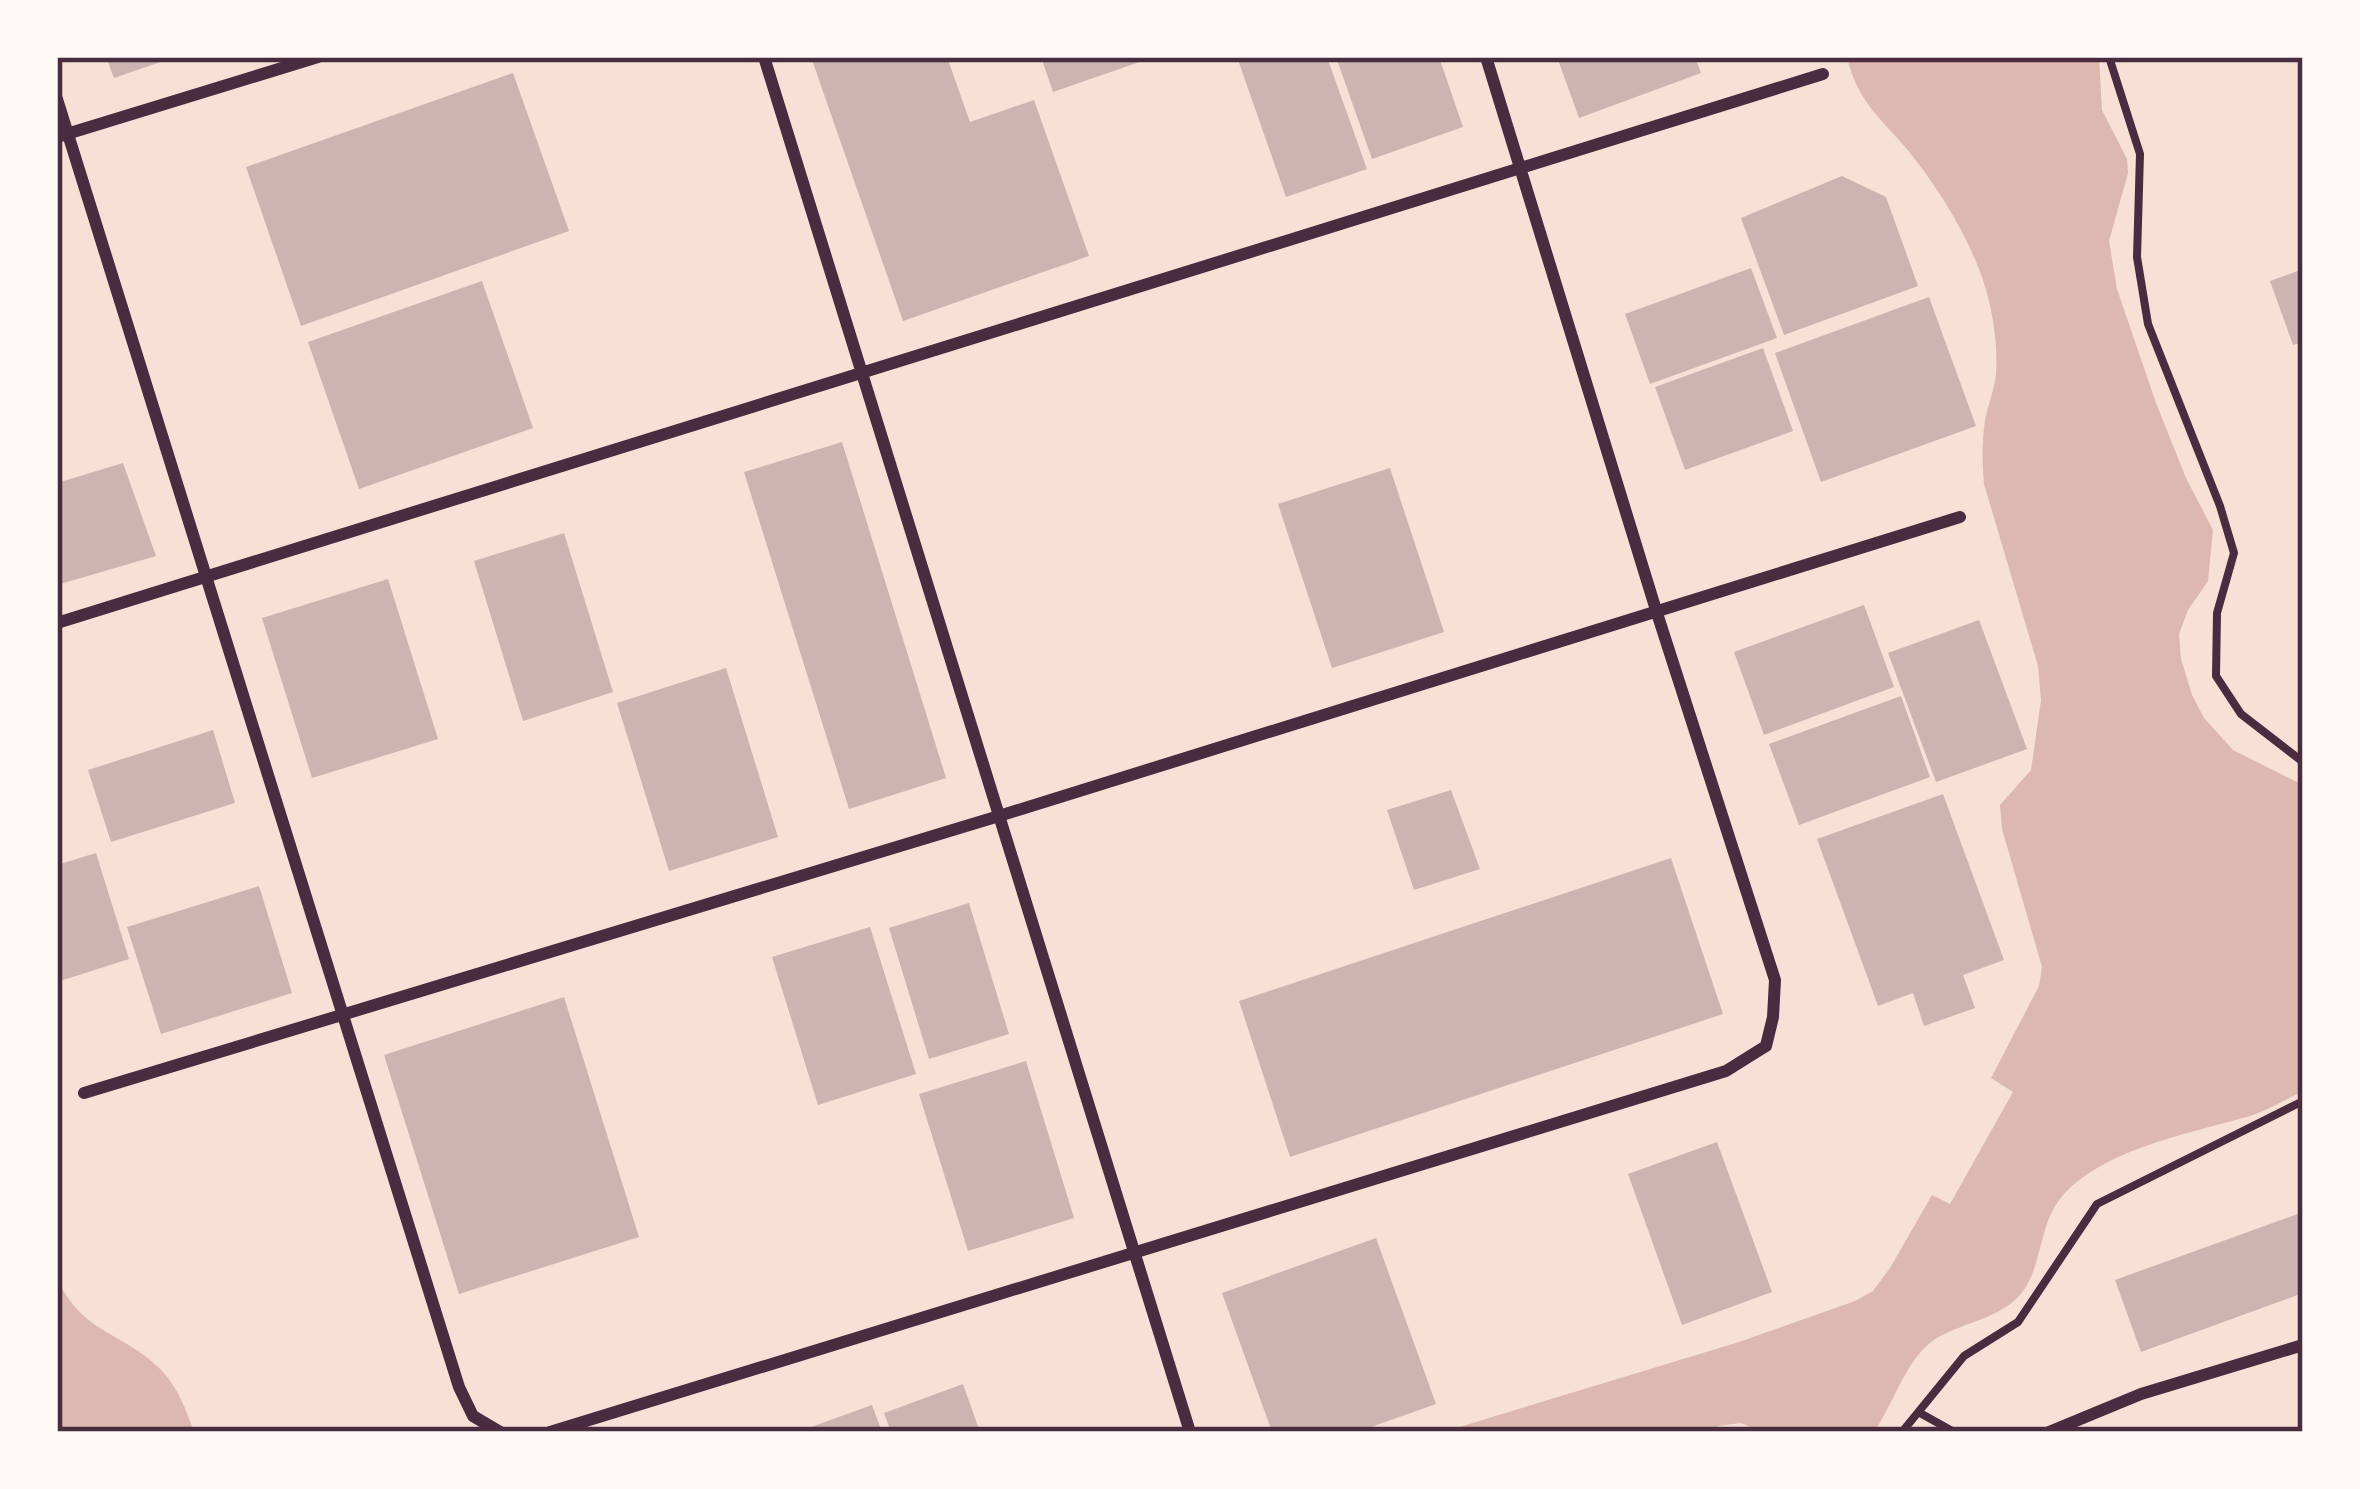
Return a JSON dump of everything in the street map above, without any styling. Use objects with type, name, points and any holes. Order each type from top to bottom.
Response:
[{"type":"street","points":[[63,136],[318,57]]},
{"type":"street","points":[[764,57],[1190,1432]]},
{"type":"street","points":[[550,1432],[1726,1071],[1766,1046],[1775,980],[1486,57]]},
{"type":"street","points":[[57,623],[1822,74]]},
{"type":"street","points":[[57,98],[63,136],[459,1387],[473,1416],[500,1432]]},
{"type":"street","points":[[84,1093],[999,816],[1960,517]]},
{"type":"street","points":[[2049,1432],[2141,1394],[2303,1346]]},
{"type":"path","points":[[2110,57],[2140,154],[2137,257],[2148,324],[2234,553],[2217,613],[2216,676],[2241,714],[2303,762]]},
{"type":"path","points":[[1902,1432],[1964,1356],[2018,1322],[2097,1204],[2303,1101]]},
{"type":"path","points":[[1920,1413],[1954,1432]]},
{"type":"shaded area","points":[[1847,57],[2099,57],[2102,110],[2127,159],[2128,173],[2109,241],[2117,289],[2156,403],[2213,530],[2208,581],[2188,610],[2179,634],[2181,659],[2204,718],[2233,750],[2303,785],[2303,1091],[2253,1115],[2124,1155],[2078,1181],[2060,1199],[2047,1223],[2025,1289],[1997,1312],[1944,1334],[1924,1348],[1874,1432],[1762,1432],[1741,1423],[1709,1432],[1443,1432],[1739,1342],[1873,1291],[1932,1195],[1950,1204],[2013,1092],[1991,1078],[2039,986],[2042,967],[2002,829],[2000,805],[2031,770],[2041,700],[2038,666],[1984,484],[1984,428],[1996,375],[1992,317],[1984,283],[1961,229],[1918,163],[1863,97]]},
{"type":"shaded area","points":[[57,1278],[79,1311],[163,1372],[178,1393],[194,1432],[57,1432]]},
{"type":"building","points":[[106,57],[171,57],[172,58],[114,78]]},
{"type":"building","points":[[811,57],[947,57],[970,122],[1034,100],[1089,256],[903,321]]},
{"type":"building","points":[[1041,57],[1151,57],[1151,58],[1053,92]]},
{"type":"building","points":[[1237,57],[1327,57],[1367,169],[1286,197]]},
{"type":"building","points":[[1336,57],[1439,57],[1463,127],[1372,159]]},
{"type":"building","points":[[1557,57],[1695,57],[1701,73],[1579,118]]},
{"type":"building","points":[[513,73],[569,231],[301,326],[246,167]]},
{"type":"building","points":[[1842,176],[1886,197],[1918,286],[1784,335],[1741,218]]},
{"type":"building","points":[[1751,268],[1777,338],[1650,384],[1625,314]]},
{"type":"building","points":[[2303,269],[2303,342],[2293,345],[2270,281]]},
{"type":"building","points":[[482,281],[533,428],[359,489],[308,342]]},
{"type":"building","points":[[1929,297],[1976,426],[1821,482],[1775,353]]},
{"type":"building","points":[[1763,348],[1793,431],[1685,470],[1655,387]]},
{"type":"building","points":[[842,442],[946,778],[849,809],[744,472]]},
{"type":"building","points":[[123,463],[156,556],[57,585],[57,483]]},
{"type":"building","points":[[1390,468],[1444,632],[1332,668],[1278,504]]},
{"type":"building","points":[[564,533],[613,692],[523,721],[474,561]]},
{"type":"building","points":[[388,579],[438,739],[312,778],[262,618]]},
{"type":"building","points":[[1864,605],[1894,687],[1764,735],[1734,652]]},
{"type":"building","points":[[1979,620],[2027,749],[1936,782],[1888,653]]},
{"type":"building","points":[[726,668],[778,837],[669,871],[617,703]]},
{"type":"building","points":[[1901,696],[1930,777],[1799,825],[1769,744]]},
{"type":"building","points":[[213,730],[235,803],[111,842],[88,770]]},
{"type":"building","points":[[1451,790],[1480,869],[1414,890],[1387,810]]},
{"type":"building","points":[[1943,794],[2004,960],[1963,975],[1975,1008],[1924,1026],[1913,993],[1878,1006],[1817,839]]},
{"type":"building","points":[[96,853],[129,959],[57,982],[57,865]]},
{"type":"building","points":[[1671,858],[1723,1014],[1290,1157],[1239,1001]]},
{"type":"building","points":[[259,886],[292,993],[161,1034],[127,927]]},
{"type":"building","points":[[969,903],[1009,1034],[929,1059],[889,928]]},
{"type":"building","points":[[870,927],[916,1074],[818,1105],[772,957]]},
{"type":"building","points":[[564,997],[639,1237],[459,1294],[384,1055]]},
{"type":"building","points":[[1026,1061],[1074,1218],[968,1251],[919,1094]]},
{"type":"building","points":[[1717,1142],[1772,1292],[1682,1325],[1628,1174]]},
{"type":"building","points":[[2303,1212],[2303,1293],[2141,1352],[2115,1280]]},
{"type":"building","points":[[1376,1238],[1436,1404],[1357,1432],[1272,1432],[1222,1293]]},
{"type":"building","points":[[963,1384],[980,1432],[891,1432],[884,1413]]},
{"type":"building","points":[[872,1405],[882,1432],[800,1432],[800,1431]]}]
